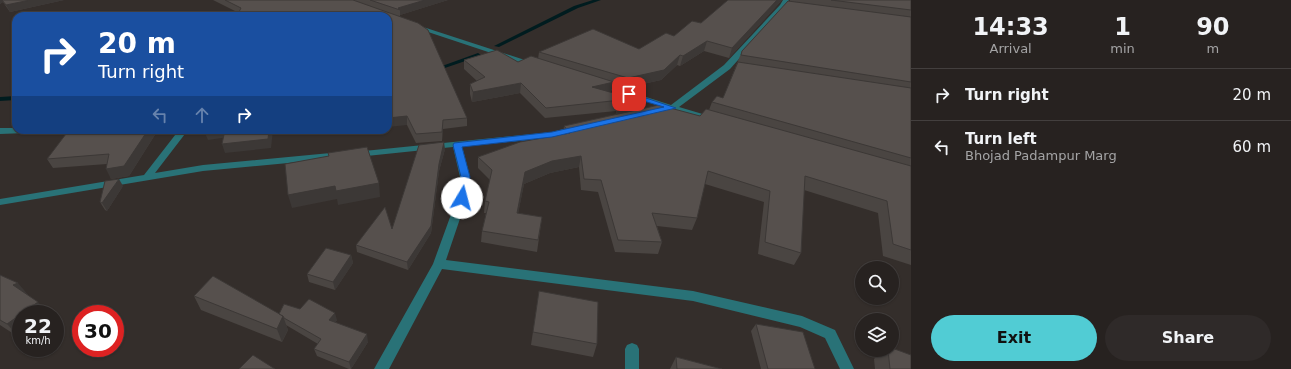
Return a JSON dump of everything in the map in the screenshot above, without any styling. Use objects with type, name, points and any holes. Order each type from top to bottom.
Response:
[{"type":"street","points":[[650,113],[672,108],[730,68],[786,5]]},
{"type":"street","points":[[410,24],[544,68]]},
{"type":"street","points":[[589,82],[724,124]]},
{"type":"street","points":[[0,202],[203,168],[552,135],[582,128]]},
{"type":"street","points":[[0,131],[12,131]]},
{"type":"street","points":[[147,177],[181,134]]},
{"type":"street","points":[[381,369],[439,264],[462,198],[465,177],[457,145]]},
{"type":"street","points":[[439,264],[693,296],[802,322],[830,334],[847,369]]},
{"type":"street","points":[[632,350],[632,369]]},
{"type":"building","points":[[2,0],[30,0],[6,5]]},
{"type":"building","points":[[225,0],[353,0],[387,12],[239,12],[241,8]]},
{"type":"building","points":[[370,0],[425,0],[398,8],[400,10]]},
{"type":"building","points":[[728,0],[777,0],[732,48],[707,41],[683,56],[680,55],[664,70],[628,78],[539,52],[593,29],[639,49],[666,33],[674,36],[692,21],[701,23]]},
{"type":"building","points":[[831,0],[911,0],[911,10]]},
{"type":"building","points":[[788,1],[911,17],[911,82],[741,55],[742,51]]},
{"type":"building","points":[[392,14],[418,23],[428,30],[467,118],[443,120],[442,132],[416,134],[407,116],[392,118]]},
{"type":"building","points":[[497,50],[518,62],[531,56],[614,82],[592,87],[642,101],[618,106],[622,104],[621,100],[546,108],[521,83],[473,92],[470,84],[485,77],[464,60]]},
{"type":"building","points":[[738,62],[911,88],[911,158],[712,102],[717,96],[723,98]]},
{"type":"building","points":[[659,105],[700,116],[706,109],[911,166],[911,250],[893,244],[887,201],[805,176],[801,253],[765,242],[770,191],[708,171],[697,218],[652,213],[662,242],[618,240],[601,180],[584,179],[581,156],[552,161],[525,172],[517,213],[542,217],[538,240],[482,231],[489,202],[485,201],[492,170],[478,157],[520,142],[570,133],[564,126]]},
{"type":"building","points":[[66,134],[145,134],[124,166],[106,169],[109,154],[47,159]]},
{"type":"building","points":[[224,134],[269,134],[268,139],[222,144]]},
{"type":"building","points":[[444,142],[439,164],[431,226],[407,262],[356,245],[385,207],[392,229],[419,145]]},
{"type":"building","points":[[367,147],[379,183],[336,191],[335,186],[288,195],[285,164],[329,156],[328,153]]},
{"type":"building","points":[[119,179],[102,203],[100,202],[105,181]]},
{"type":"building","points":[[326,248],[351,255],[333,282],[307,274]]},
{"type":"building","points":[[0,275],[18,283],[13,285],[38,302],[34,305],[12,305],[12,320],[7,324],[0,320]]},
{"type":"building","points":[[213,276],[283,316],[277,329],[194,296]]},
{"type":"building","points":[[539,291],[598,302],[597,344],[533,332]]},
{"type":"building","points":[[309,299],[335,313],[329,320],[367,334],[349,362],[314,349],[321,339],[279,314],[284,304],[300,309]]},
{"type":"building","points":[[756,324],[803,332],[815,369],[768,369]]},
{"type":"building","points":[[899,351],[911,355],[911,369],[890,369],[889,357],[899,357]]},
{"type":"building","points":[[253,355],[275,369],[239,369]]},
{"type":"building","points":[[676,357],[722,369],[677,369]]},
{"type":"waterway","points":[[497,46],[576,7],[598,0]]},
{"type":"waterway","points":[[434,70],[478,55]]},
{"type":"waterway","points":[[0,99],[12,98]]},
{"type":"route","points":[[462,198],[465,177],[457,145],[552,135],[672,108],[629,94]]}]
